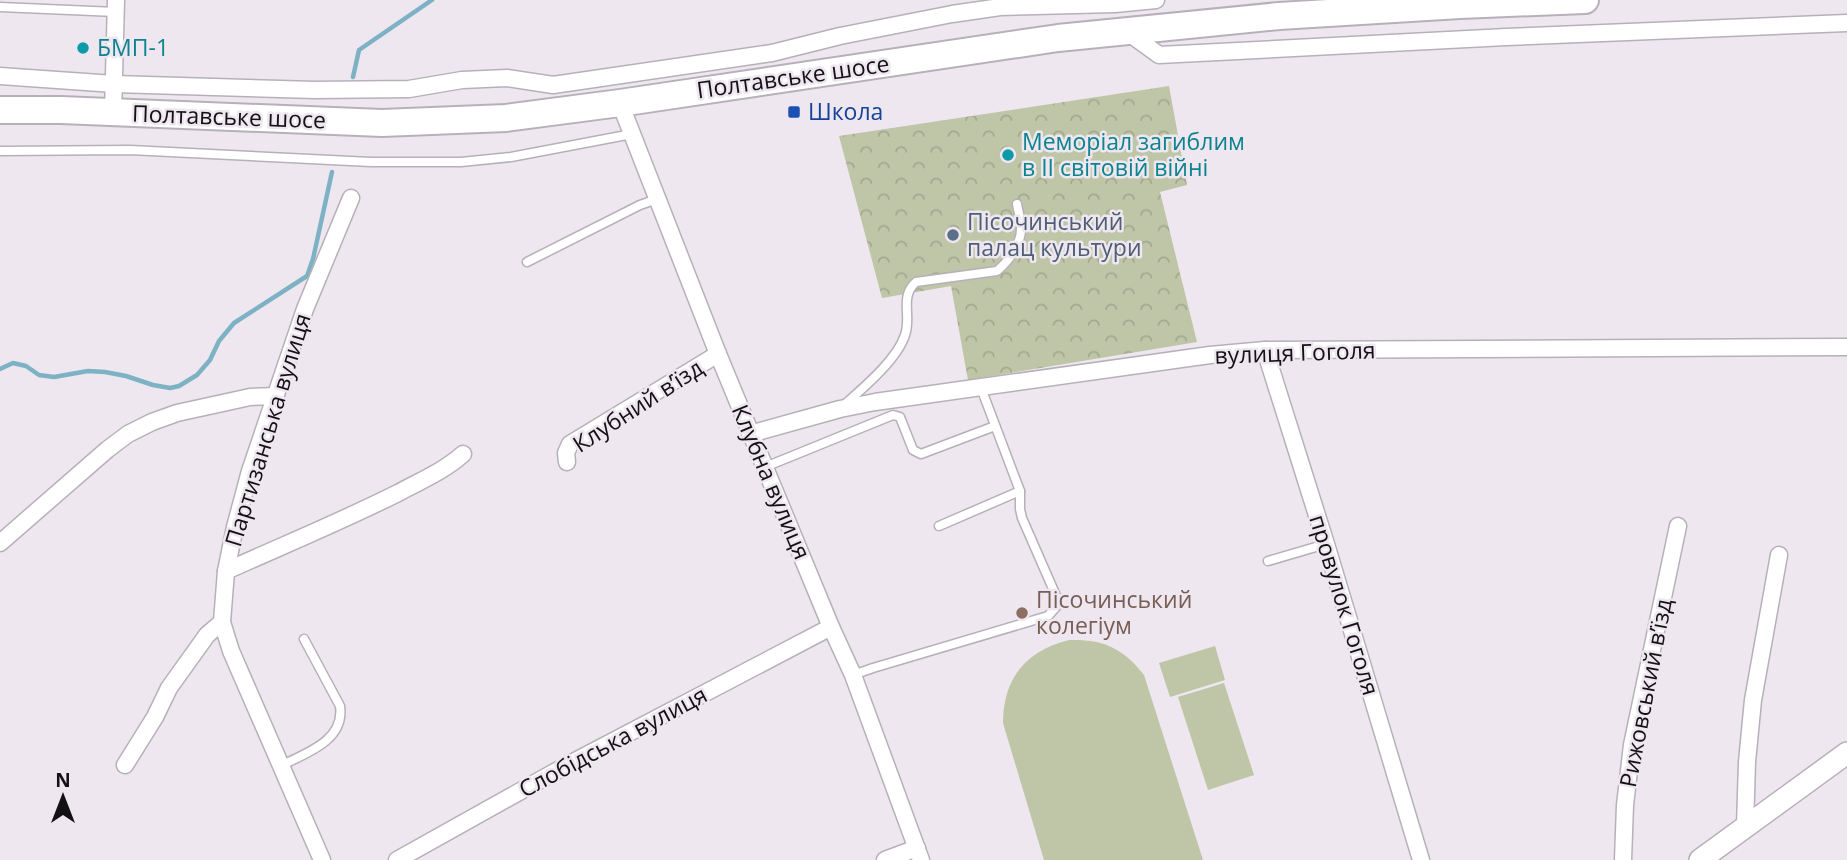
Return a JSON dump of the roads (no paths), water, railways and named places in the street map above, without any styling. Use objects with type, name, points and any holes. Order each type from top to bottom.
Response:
[{"type":"highway","name":"Полтавське шосе","points":[[0,110],[382,123],[506,118],[1058,38],[1279,16],[1585,0]]},
{"type":"street","points":[[0,76],[114,85],[315,90],[409,89],[463,80],[507,78],[553,85],[772,53],[839,36],[1000,7],[1062,2],[1115,4],[1156,0]]},
{"type":"street","points":[[113,113],[116,6]]},
{"type":"street","points":[[1126,31],[1159,55],[1847,23]]},
{"type":"street","name":"Клубна вулиця","points":[[620,103],[750,434],[853,676],[919,854]]},
{"type":"street","name":"Партизанська вулиця","points":[[322,860],[231,651],[222,622],[226,571],[250,471],[305,309],[351,198]]},
{"type":"street","name":"вулиця Гоголя","points":[[750,434],[840,409],[1210,355],[1265,350],[1847,346]]},
{"type":"street","name":"провулок Гоголя","points":[[1265,350],[1421,860]]},
{"type":"street","name":"Клубний в’їзд","points":[[567,462],[566,453],[570,444],[718,354]]},
{"type":"street","points":[[0,543],[128,434],[177,413],[250,397],[276,396]]},
{"type":"street","points":[[226,571],[374,505],[455,462],[463,454]]},
{"type":"street","name":"Рижовський в’їзд","points":[[1623,860],[1625,806],[1632,745],[1678,526]]},
{"type":"street","points":[[1745,826],[1753,700],[1779,555]]},
{"type":"street","points":[[125,765],[155,717],[169,688],[207,635],[222,622]]},
{"type":"street","name":"Слобідська вулиця","points":[[397,860],[560,769],[831,627]]},
{"type":"street","points":[[1700,860],[1847,753]]},
{"type":"street","points":[[885,860],[919,854]]},
{"type":"lane","points":[[0,7],[116,6]]},
{"type":"lane","points":[[0,150],[130,150],[370,162],[461,162],[511,158],[632,134]]},
{"type":"lane","points":[[527,261],[657,199]]},
{"type":"lane","points":[[840,409],[881,370],[904,339],[907,328],[906,297],[916,282],[997,271],[1006,263],[1013,254],[1022,229],[1017,204]]},
{"type":"lane","points":[[853,676],[1048,616],[1054,610],[1057,598],[1022,517],[1020,491],[981,388]]},
{"type":"lane","points":[[765,467],[893,415],[900,417],[913,450],[921,454],[995,426]]},
{"type":"lane","points":[[939,526],[1020,491]]},
{"type":"lane","points":[[1268,561],[1326,544]]},
{"type":"lane","points":[[282,765],[328,741],[341,713],[340,706],[304,639]]},
{"type":"waterway","points":[[353,77],[359,50],[432,0]]},
{"type":"waterway","points":[[0,369],[13,363],[26,366],[39,375],[54,377],[88,371],[105,372],[153,385],[170,388],[179,386],[197,375],[234,323],[307,276],[332,172]]},
{"type":"place","name":"БМП-1","points":[[83,48]]},
{"type":"place","name":"Школа","points":[[794,112]]},
{"type":"place","name":"Меморіал загиблим в II світовій війні","points":[[1008,155]]},
{"type":"place","name":"Пісочинський палац культури","points":[[953,235]]},
{"type":"place","name":"Пісочинський колегіум","points":[[1022,613]]}]
